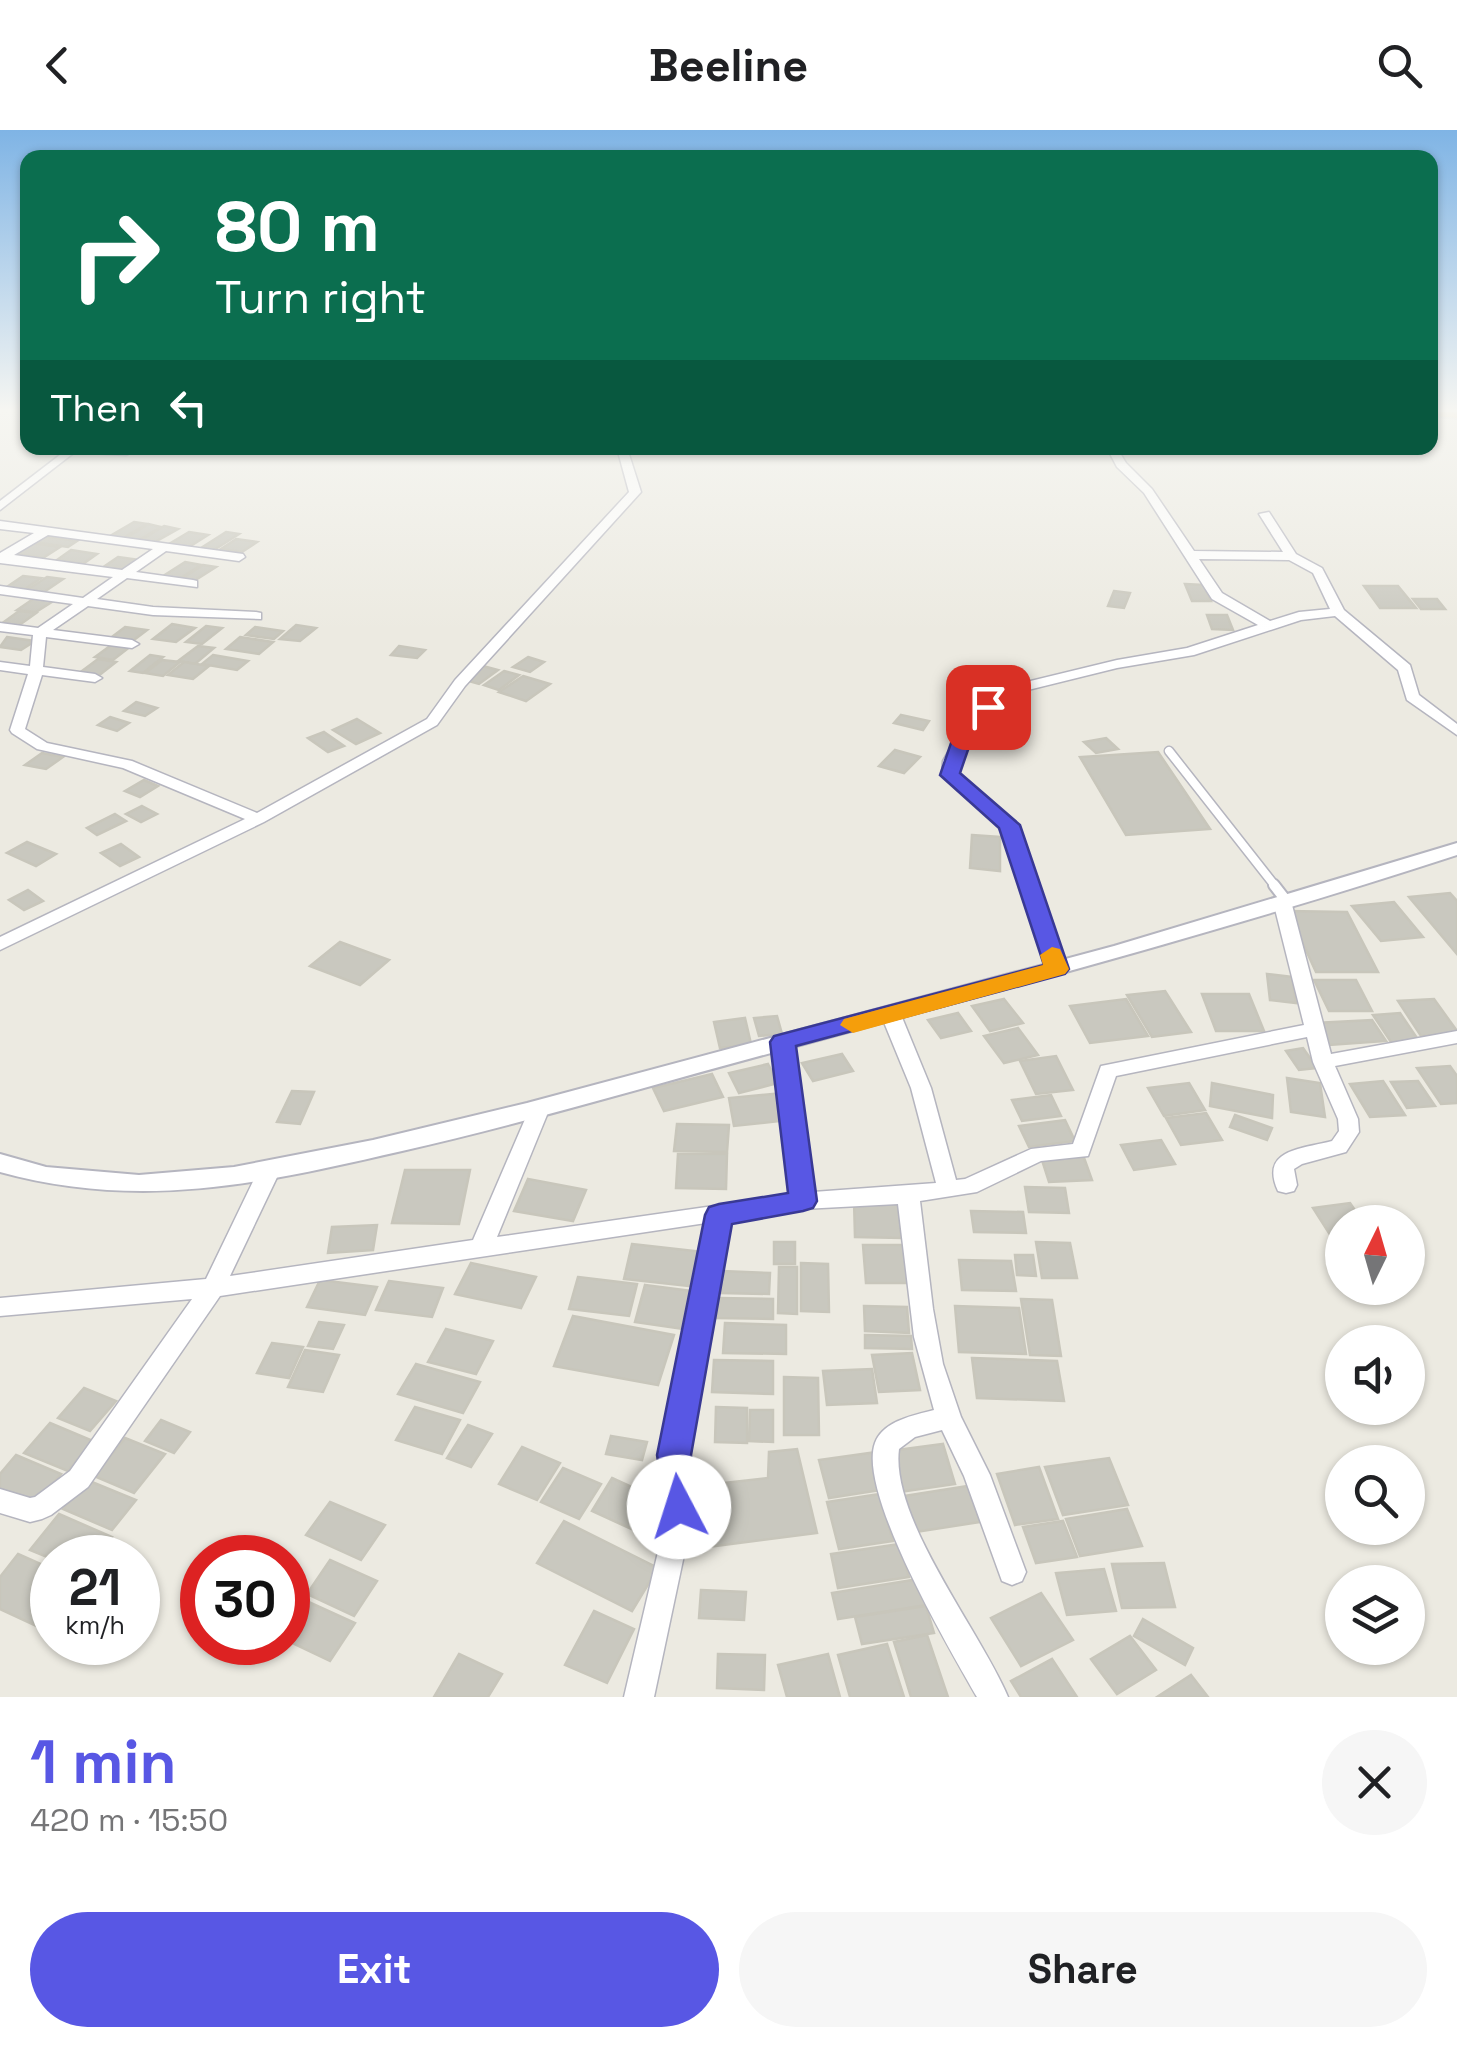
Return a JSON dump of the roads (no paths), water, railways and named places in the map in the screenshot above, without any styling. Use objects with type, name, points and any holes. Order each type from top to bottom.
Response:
[{"type":"street","points":[[0,507],[27,485]]},
{"type":"street","points":[[0,944],[258,819],[419,731],[440,715],[460,683],[635,492],[633,485]]},
{"type":"street","points":[[1142,485],[1217,596],[1269,626]]},
{"type":"street","points":[[1264,514],[1291,556]]},
{"type":"street","points":[[0,526],[239,557]]},
{"type":"street","points":[[1,558],[44,532]]},
{"type":"street","points":[[164,547],[40,633],[36,672],[18,730],[26,738],[127,764],[258,819]]},
{"type":"street","points":[[1188,555],[1291,556],[1318,570],[1338,612],[1405,668],[1408,690],[1425,710],[1457,730]]},
{"type":"street","points":[[1,558],[193,584]]},
{"type":"street","points":[[0,590],[84,603],[256,616]]},
{"type":"street","points":[[1057,969],[1009,825],[950,775],[952,761],[973,722],[1003,692],[1117,664],[1189,652],[1311,614],[1338,612]]},
{"type":"street","points":[[0,626],[132,644]]},
{"type":"street","points":[[0,666],[95,678]]},
{"type":"street","points":[[0,1162],[48,1175],[145,1182],[216,1180],[270,1171],[539,1110],[891,1015],[1286,904],[1457,849]]},
{"type":"street","points":[[1286,904],[1323,1062],[1348,1118],[1349,1132],[1339,1147],[1295,1158],[1283,1166],[1286,1185]]},
{"type":"street","points":[[891,1015],[921,1088],[948,1189]]},
{"type":"street","points":[[0,1308],[213,1288],[803,1201],[908,1195],[969,1186],[1038,1154],[1081,1151],[1108,1071],[1314,1029]]},
{"type":"street","points":[[1323,1062],[1457,1037]]},
{"type":"street","points":[[783,1042],[803,1201]]},
{"type":"street","points":[[481,1248],[539,1110]]},
{"type":"street","points":[[0,1501],[30,1510],[80,1480],[213,1288],[270,1171]]},
{"type":"street","points":[[908,1195],[923,1336],[950,1418],[977,1475],[1012,1572]]},
{"type":"street","points":[[640,1697],[678,1522],[674,1455],[719,1215]]},
{"type":"street","points":[[950,1418],[895,1437],[886,1445],[882,1470],[938,1598],[993,1697]]},
{"type":"lane","points":[[1169,751],[1286,904]]}]
